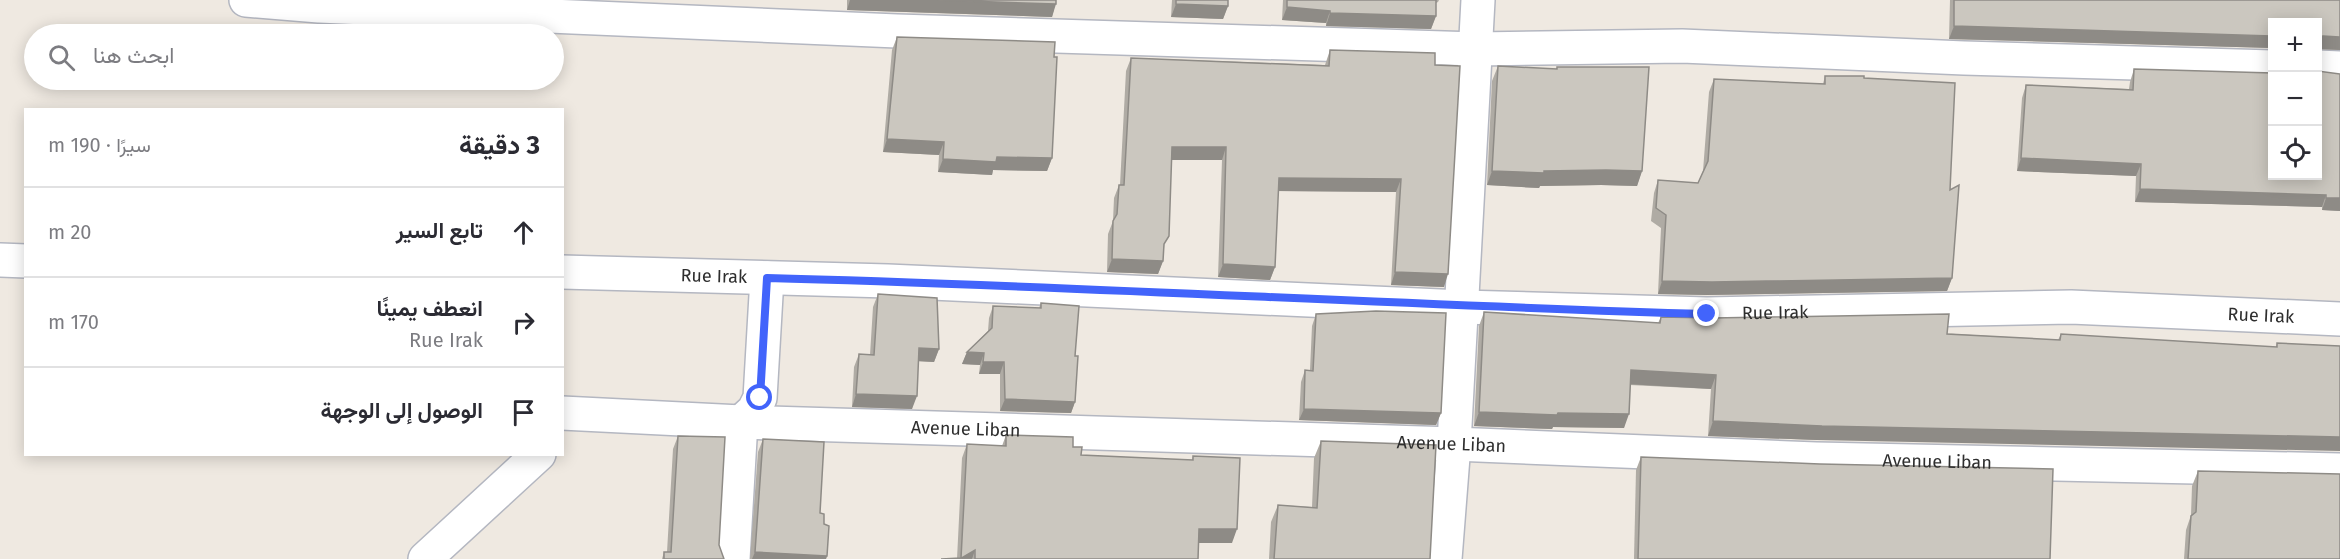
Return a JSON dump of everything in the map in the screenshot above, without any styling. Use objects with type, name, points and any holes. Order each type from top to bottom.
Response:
[{"type":"street","points":[[246,0],[909,32],[1476,50],[1682,46],[2268,67]]},
{"type":"street","points":[[1445,559],[1454,444],[1478,0]]},
{"type":"street","points":[[2322,67],[2340,68]]},
{"type":"street","points":[[0,260],[24,261]]},
{"type":"street","name":"Rue Irak","points":[[564,272],[888,281],[1462,307],[1707,314],[2072,308],[2340,319]]},
{"type":"street","points":[[733,559],[741,422],[754,410],[760,398],[767,278]]},
{"type":"street","name":"Avenue Liban","points":[[570,420],[741,422],[1454,444],[1816,459],[2340,470]]},
{"type":"street","points":[[425,559],[537,456]]},
{"type":"building","points":[[937,0],[1056,0],[1056,4]]},
{"type":"building","points":[[1176,0],[1228,0],[1228,6],[1176,4]]},
{"type":"building","points":[[1287,0],[1436,0],[1436,16],[1330,13],[1330,11],[1287,7]]},
{"type":"building","points":[[1954,0],[2340,0],[2340,37],[2322,36],[2322,18],[2268,18],[2268,36],[1954,26]]},
{"type":"building","points":[[897,37],[1055,42],[1054,57],[1057,57],[1052,158],[997,157],[996,162],[943,159],[944,142],[887,139]]},
{"type":"building","points":[[1330,50],[1435,53],[1435,65],[1460,66],[1448,274],[1395,272],[1401,179],[1279,178],[1275,267],[1223,264],[1226,147],[1172,147],[1169,236],[1164,244],[1163,261],[1112,259],[1113,221],[1117,214],[1119,185],[1124,185],[1131,58],[1329,66]]},
{"type":"building","points":[[1498,66],[1557,69],[1557,67],[1649,67],[1642,171],[1544,171],[1544,173],[1492,171]]},
{"type":"building","points":[[2134,69],[2268,73],[2268,180],[2322,180],[2322,72],[2340,74],[2340,198],[2326,198],[2326,195],[2140,189],[2141,164],[2021,158],[2026,85],[2133,90]]},
{"type":"building","points":[[1825,76],[1864,76],[1864,78],[1955,83],[1950,190],[1959,185],[1952,278],[1662,281],[1666,215],[1656,208],[1658,180],[1698,183],[1708,161],[1714,79],[1825,84]]},
{"type":"building","points":[[878,294],[937,298],[939,349],[919,348],[917,396],[856,394],[859,354],[874,355]]},
{"type":"building","points":[[1041,303],[1079,306],[1075,356],[1078,356],[1075,402],[1005,399],[1004,362],[983,362],[984,353],[967,352],[992,328],[993,306],[1041,308]]},
{"type":"building","points":[[1376,311],[1446,313],[1441,413],[1304,409],[1305,370],[1313,371],[1316,314]]},
{"type":"building","points":[[1484,312],[1660,323],[1661,317],[1949,314],[1947,334],[2060,340],[2061,334],[2277,347],[2277,343],[2340,346],[2340,437],[1822,426],[1713,421],[1716,375],[1631,370],[1629,414],[1558,413],[1557,415],[1479,412]]},
{"type":"building","points":[[1006,435],[1073,437],[1073,447],[1082,447],[1081,455],[1193,460],[1193,456],[1240,458],[1237,529],[1199,529],[1198,559],[975,559],[975,550],[960,559],[941,559],[961,558],[967,444],[1006,446]]},
{"type":"building","points":[[678,436],[725,437],[719,545],[724,559],[664,559],[664,552],[671,552]]},
{"type":"building","points":[[763,439],[824,442],[820,513],[824,514],[824,524],[829,526],[827,556],[755,552]]},
{"type":"building","points":[[1321,441],[1436,445],[1430,559],[1274,559],[1278,505],[1317,508]]},
{"type":"building","points":[[1641,457],[2053,469],[2050,559],[1638,559]]},
{"type":"building","points":[[2198,471],[2340,474],[2340,559],[2188,559],[2191,516],[2196,512]]},
{"type":"route","points":[[760,398],[767,278],[888,281],[1462,307],[1707,314]]}]
